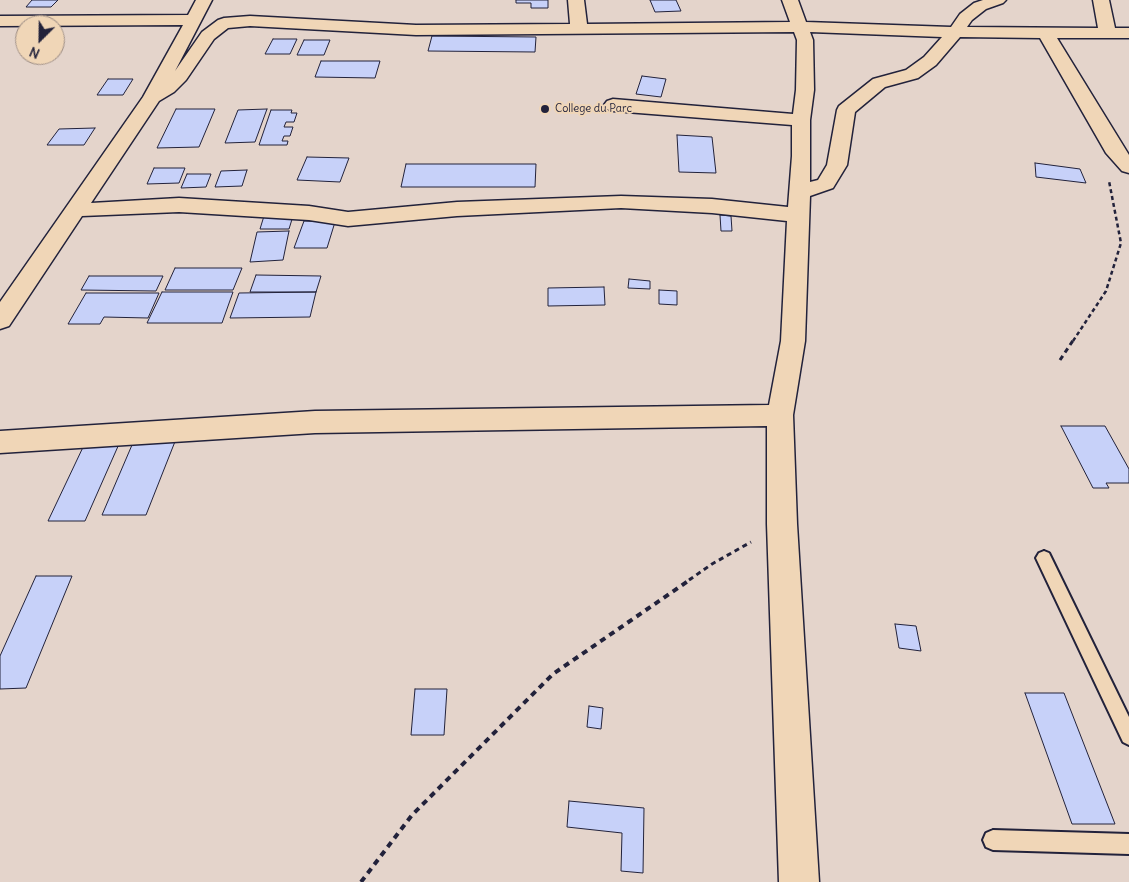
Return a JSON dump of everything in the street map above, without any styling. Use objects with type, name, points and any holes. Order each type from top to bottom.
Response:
[{"type":"street","points":[[0,320],[152,97],[204,0],[216,2],[221,7],[224,23]]},
{"type":"street","points":[[576,0],[579,28]]},
{"type":"street","points":[[790,0],[805,40],[805,90],[801,120],[793,341],[780,415],[782,524],[799,882]]},
{"type":"street","points":[[76,210],[179,205],[309,213],[348,218],[371,218],[457,209],[621,202],[712,206],[799,204],[826,184],[838,166],[846,110],[879,83],[912,74],[918,70],[930,61],[957,31],[966,17],[980,6],[998,0]]},
{"type":"street","points":[[1101,0],[1108,33]]},
{"type":"street","points":[[0,21],[193,20]]},
{"type":"street","points":[[152,97],[168,88],[180,76],[208,36],[224,23],[250,21],[416,30],[800,27],[901,32],[1129,33]]},
{"type":"street","points":[[1046,33],[1123,160]]},
{"type":"street","points":[[613,105],[801,120]]},
{"type":"street","points":[[0,442],[315,422],[780,415]]},
{"type":"lane","points":[[1044,558],[1129,736]]},
{"type":"lane","points":[[993,840],[1129,844]]},
{"type":"path","points":[[1060,360],[1106,291],[1121,243],[1106,170],[1123,160]]},
{"type":"path","points":[[361,882],[412,815],[553,674],[712,564],[782,524]]},
{"type":"building","points":[[32,0],[58,0],[51,7],[26,7]]},
{"type":"building","points":[[516,0],[548,0],[548,8],[531,8],[531,3],[516,3]]},
{"type":"building","points":[[650,0],[676,0],[681,11],[655,12]]},
{"type":"building","points":[[432,36],[536,37],[535,52],[428,51]]},
{"type":"building","points":[[273,39],[297,39],[290,54],[265,54]]},
{"type":"building","points":[[304,40],[330,40],[324,55],[297,55]]},
{"type":"building","points":[[321,61],[380,61],[375,78],[315,77]]},
{"type":"building","points":[[642,76],[666,79],[661,97],[636,94]]},
{"type":"building","points":[[108,79],[133,79],[123,95],[97,95]]},
{"type":"building","points":[[176,109],[215,109],[199,147],[157,148]]},
{"type":"building","points":[[267,109],[255,142],[225,143],[238,110]]},
{"type":"building","points":[[271,110],[292,110],[291,113],[297,113],[294,122],[286,122],[284,127],[293,127],[290,136],[284,136],[282,141],[288,141],[287,145],[259,145]]},
{"type":"building","points":[[95,128],[84,145],[47,145],[59,129]]},
{"type":"building","points":[[677,135],[712,137],[716,173],[679,172]]},
{"type":"building","points":[[307,157],[349,158],[340,182],[297,180]]},
{"type":"building","points":[[1035,163],[1080,169],[1086,183],[1036,177]]},
{"type":"building","points":[[406,164],[536,164],[535,187],[401,187]]},
{"type":"building","points":[[154,168],[185,168],[179,183],[147,184]]},
{"type":"building","points":[[247,170],[242,186],[215,187],[221,171]]},
{"type":"building","points":[[187,174],[211,174],[206,187],[181,188]]},
{"type":"building","points":[[720,215],[731,216],[732,231],[721,231]]},
{"type":"building","points":[[264,216],[293,216],[289,229],[260,229]]},
{"type":"building","points":[[304,221],[335,222],[327,248],[294,248]]},
{"type":"building","points":[[289,231],[283,260],[250,262],[257,232]]},
{"type":"building","points":[[175,268],[242,268],[233,290],[165,290]]},
{"type":"building","points":[[256,275],[321,276],[316,292],[250,292]]},
{"type":"building","points":[[89,276],[163,276],[156,291],[81,290]]},
{"type":"building","points":[[629,279],[650,281],[650,289],[628,288]]},
{"type":"building","points":[[604,287],[605,305],[548,306],[548,288]]},
{"type":"building","points":[[659,290],[677,291],[677,305],[659,304]]},
{"type":"building","points":[[162,292],[233,292],[222,323],[147,323]]},
{"type":"building","points":[[316,292],[310,317],[230,318],[239,293]]},
{"type":"building","points":[[86,293],[159,293],[148,318],[104,317],[100,324],[68,324]]},
{"type":"building","points":[[1061,426],[1105,426],[1129,469],[1129,483],[1106,483],[1109,488],[1093,488]]},
{"type":"building","points":[[135,438],[176,439],[146,515],[102,515]]},
{"type":"building","points":[[85,443],[119,444],[85,521],[48,521]]},
{"type":"building","points":[[36,576],[72,576],[26,688],[0,689],[0,656]]},
{"type":"building","points":[[895,624],[916,626],[921,651],[899,648]]},
{"type":"building","points":[[415,689],[447,689],[444,735],[411,735]]},
{"type":"building","points":[[1025,693],[1064,693],[1115,824],[1072,824]]},
{"type":"building","points":[[589,706],[603,708],[601,729],[587,727]]},
{"type":"building","points":[[569,801],[644,808],[643,873],[621,871],[622,833],[567,827]]},
{"type":"place","name":"College du Parc","points":[[545,109]]}]
